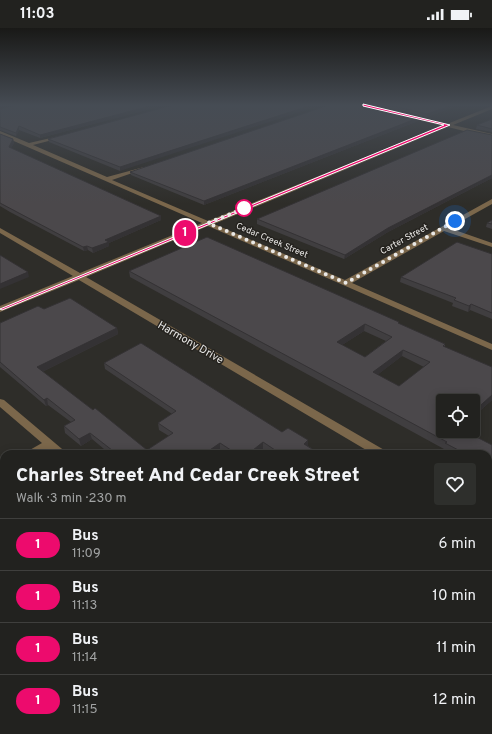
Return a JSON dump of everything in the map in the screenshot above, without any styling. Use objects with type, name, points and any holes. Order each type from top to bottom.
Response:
[{"type":"street","name":"Cedar Creek Street","points":[[12,138],[492,346]]},
{"type":"street","points":[[29,145],[58,138]]},
{"type":"street","points":[[0,308],[416,138]]},
{"type":"street","points":[[108,180],[145,167]]},
{"type":"street","name":"Carter Street","points":[[346,283],[492,201]]},
{"type":"street","points":[[443,228],[492,245]]},
{"type":"street","name":"Harmony Drive","points":[[0,230],[375,450]]},
{"type":"street","points":[[0,402],[57,450]]},
{"type":"street","points":[[39,450],[50,444]]},
{"type":"building","points":[[0,138],[10,138],[13,139],[9,147],[161,216],[105,240],[109,242],[92,248],[87,246],[83,247],[0,203]]},
{"type":"building","points":[[52,138],[210,138],[120,167],[48,139]]},
{"type":"building","points":[[231,138],[367,138],[204,201],[130,172]]},
{"type":"building","points":[[448,138],[492,138],[492,175],[388,228],[345,255],[257,219]]},
{"type":"building","points":[[207,237],[399,322],[398,323],[445,344],[443,346],[492,367],[492,395],[480,406],[480,394],[436,394],[436,436],[129,271]],"holes":[[[365,324],[392,337],[365,357],[337,342]],[[403,350],[430,362],[399,386],[373,372]]]},
{"type":"building","points":[[457,242],[492,254],[492,313],[471,304],[469,306],[454,300],[456,298],[401,277]]},
{"type":"building","points":[[0,255],[28,272],[0,284]]},
{"type":"building","points":[[70,298],[117,328],[37,367],[93,410],[95,408],[147,450],[112,450],[90,433],[79,439],[64,426],[75,420],[47,398],[44,400],[0,362],[0,323],[38,306],[44,309]]},
{"type":"building","points":[[141,343],[282,432],[288,428],[308,440],[304,444],[314,450],[275,450],[263,442],[253,450],[231,450],[220,443],[210,450],[147,450],[173,433],[158,423],[176,411],[104,363]]},
{"type":"building","points":[[440,438],[478,438],[492,445],[492,450],[458,450],[445,443],[447,442]]},
{"type":"bus line","name":"1","points":[[0,309],[416,138]]},
{"type":"route","points":[[244,208],[250,206],[208,223],[346,283],[455,221]]}]
